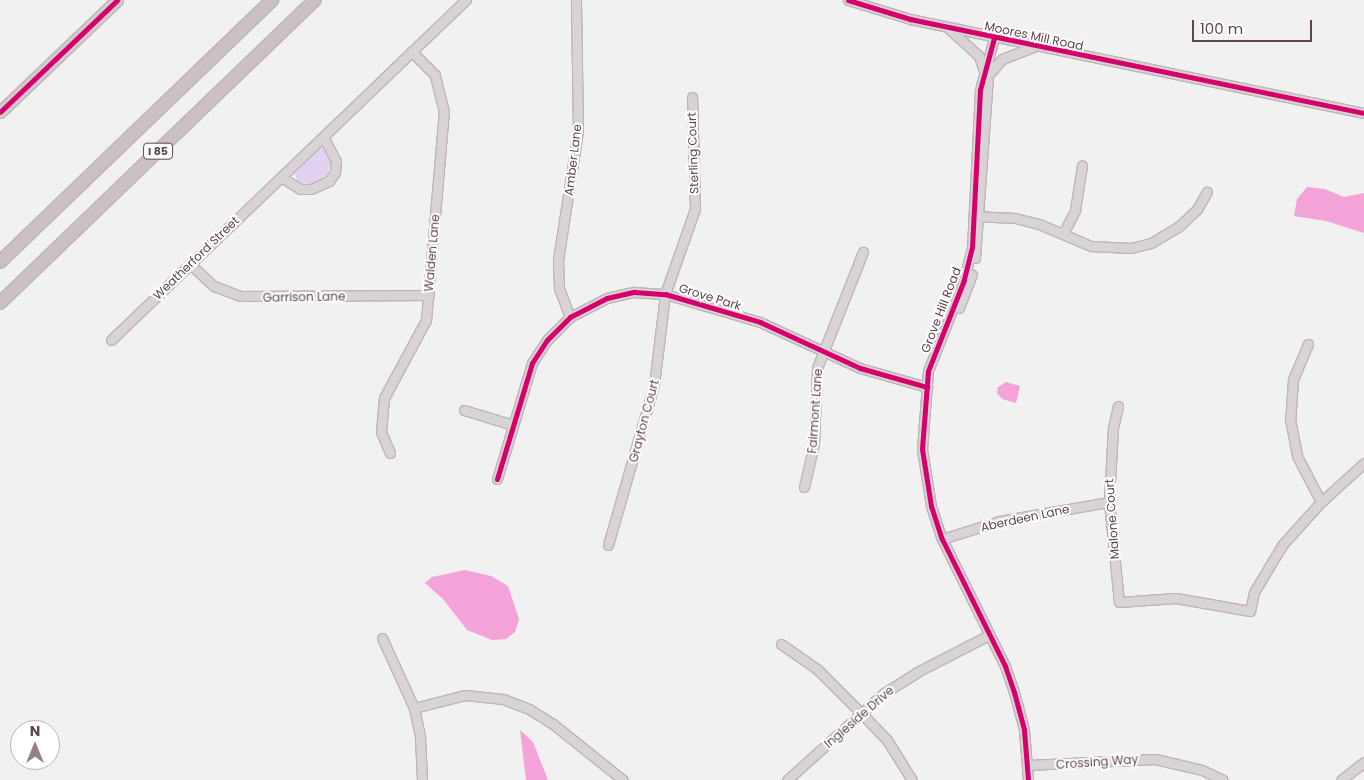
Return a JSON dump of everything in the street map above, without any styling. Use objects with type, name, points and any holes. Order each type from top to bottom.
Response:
[{"type":"highway","name":"I 85","points":[[0,262],[272,0]]},
{"type":"highway","name":"I 85","points":[[0,303],[315,0]]},
{"type":"main road","points":[[0,112],[111,2]]},
{"type":"street","name":"Weatherford Street","points":[[111,340],[466,0]]},
{"type":"street","name":"Amber Lane","points":[[570,317],[559,288],[558,260],[578,131],[576,0]]},
{"type":"street","name":"Moores Mill Road","points":[[848,0],[947,28],[1364,113]]},
{"type":"street","points":[[947,28],[979,56],[987,69],[1002,59],[1034,46]]},
{"type":"street","name":"Grove Hill Road","points":[[994,38],[987,69],[977,216],[967,271],[928,371],[922,417],[924,477],[942,539],[990,635],[1014,692],[1028,766],[1028,780]]},
{"type":"street","name":"Walden Lane","points":[[390,453],[381,432],[384,398],[421,333],[426,320],[444,112],[435,76],[412,52]]},
{"type":"street","name":"Sterling Court","points":[[665,294],[695,209],[692,97]]},
{"type":"street","points":[[281,177],[300,189],[311,189],[329,181],[335,172],[336,161],[323,137]]},
{"type":"street","points":[[1063,234],[1075,210],[1082,166]]},
{"type":"street","points":[[977,216],[1027,220],[1101,248],[1141,246],[1178,227],[1196,209],[1207,192]]},
{"type":"street","name":"Fairmont Lane","points":[[804,487],[814,444],[815,386],[822,351],[863,252]]},
{"type":"street","name":"Garrison Lane","points":[[190,264],[214,286],[252,298],[428,295]]},
{"type":"street","name":"Grove Park","points":[[497,479],[532,364],[547,340],[570,317],[607,298],[634,292],[665,294],[760,322],[860,368],[927,387]]},
{"type":"street","name":"Grayton Court","points":[[608,545],[654,385],[665,294]]},
{"type":"street","points":[[1308,344],[1293,380],[1290,428],[1296,456],[1321,502],[1364,464]]},
{"type":"street","name":"Malone Court","points":[[1118,406],[1113,427],[1109,502],[1119,602],[1176,598],[1216,603],[1250,611],[1254,592],[1267,568],[1283,544],[1321,502]]},
{"type":"street","points":[[464,410],[513,425]]},
{"type":"street","name":"Aberdeen Lane","points":[[942,539],[1008,519],[1109,502]]},
{"type":"street","name":"Ingleside Drive","points":[[787,780],[861,713],[917,672],[990,635]]},
{"type":"street","points":[[382,638],[414,708],[420,737],[422,780]]},
{"type":"street","points":[[781,644],[817,669],[861,713],[887,740],[912,780]]},
{"type":"street","points":[[414,708],[465,695],[503,699],[545,719],[623,780]]},
{"type":"street","name":"Crossing Way","points":[[1028,766],[1155,759],[1202,770],[1223,780]]},
{"type":"street","points":[[1341,780],[1364,762]]},
{"type":"shaded area","points":[[319,148],[327,149],[332,161],[327,175],[315,185],[298,183],[294,171]]},
{"type":"shaded area","points":[[1307,187],[1325,189],[1344,197],[1364,193],[1364,233],[1326,221],[1294,216],[1297,199]]},
{"type":"shaded area","points":[[1006,382],[1020,386],[1016,403],[1002,399],[997,393],[998,387]]},
{"type":"shaded area","points":[[465,570],[491,576],[508,586],[519,619],[515,632],[506,639],[492,640],[467,630],[443,599],[425,583],[432,577]]},
{"type":"shaded area","points":[[520,730],[533,742],[548,780],[526,780]]},
{"type":"cycle path","points":[[0,112],[117,0]]},
{"type":"cycle path","points":[[848,0],[910,19],[1364,113]]},
{"type":"cycle path","points":[[994,38],[980,90],[972,247],[964,280],[928,371],[922,449],[931,506],[942,539],[1005,666],[1014,692],[1024,730],[1028,780]]},
{"type":"cycle path","points":[[497,479],[532,363],[547,340],[570,317],[607,298],[634,292],[665,294],[760,322],[860,368],[927,387]]}]
